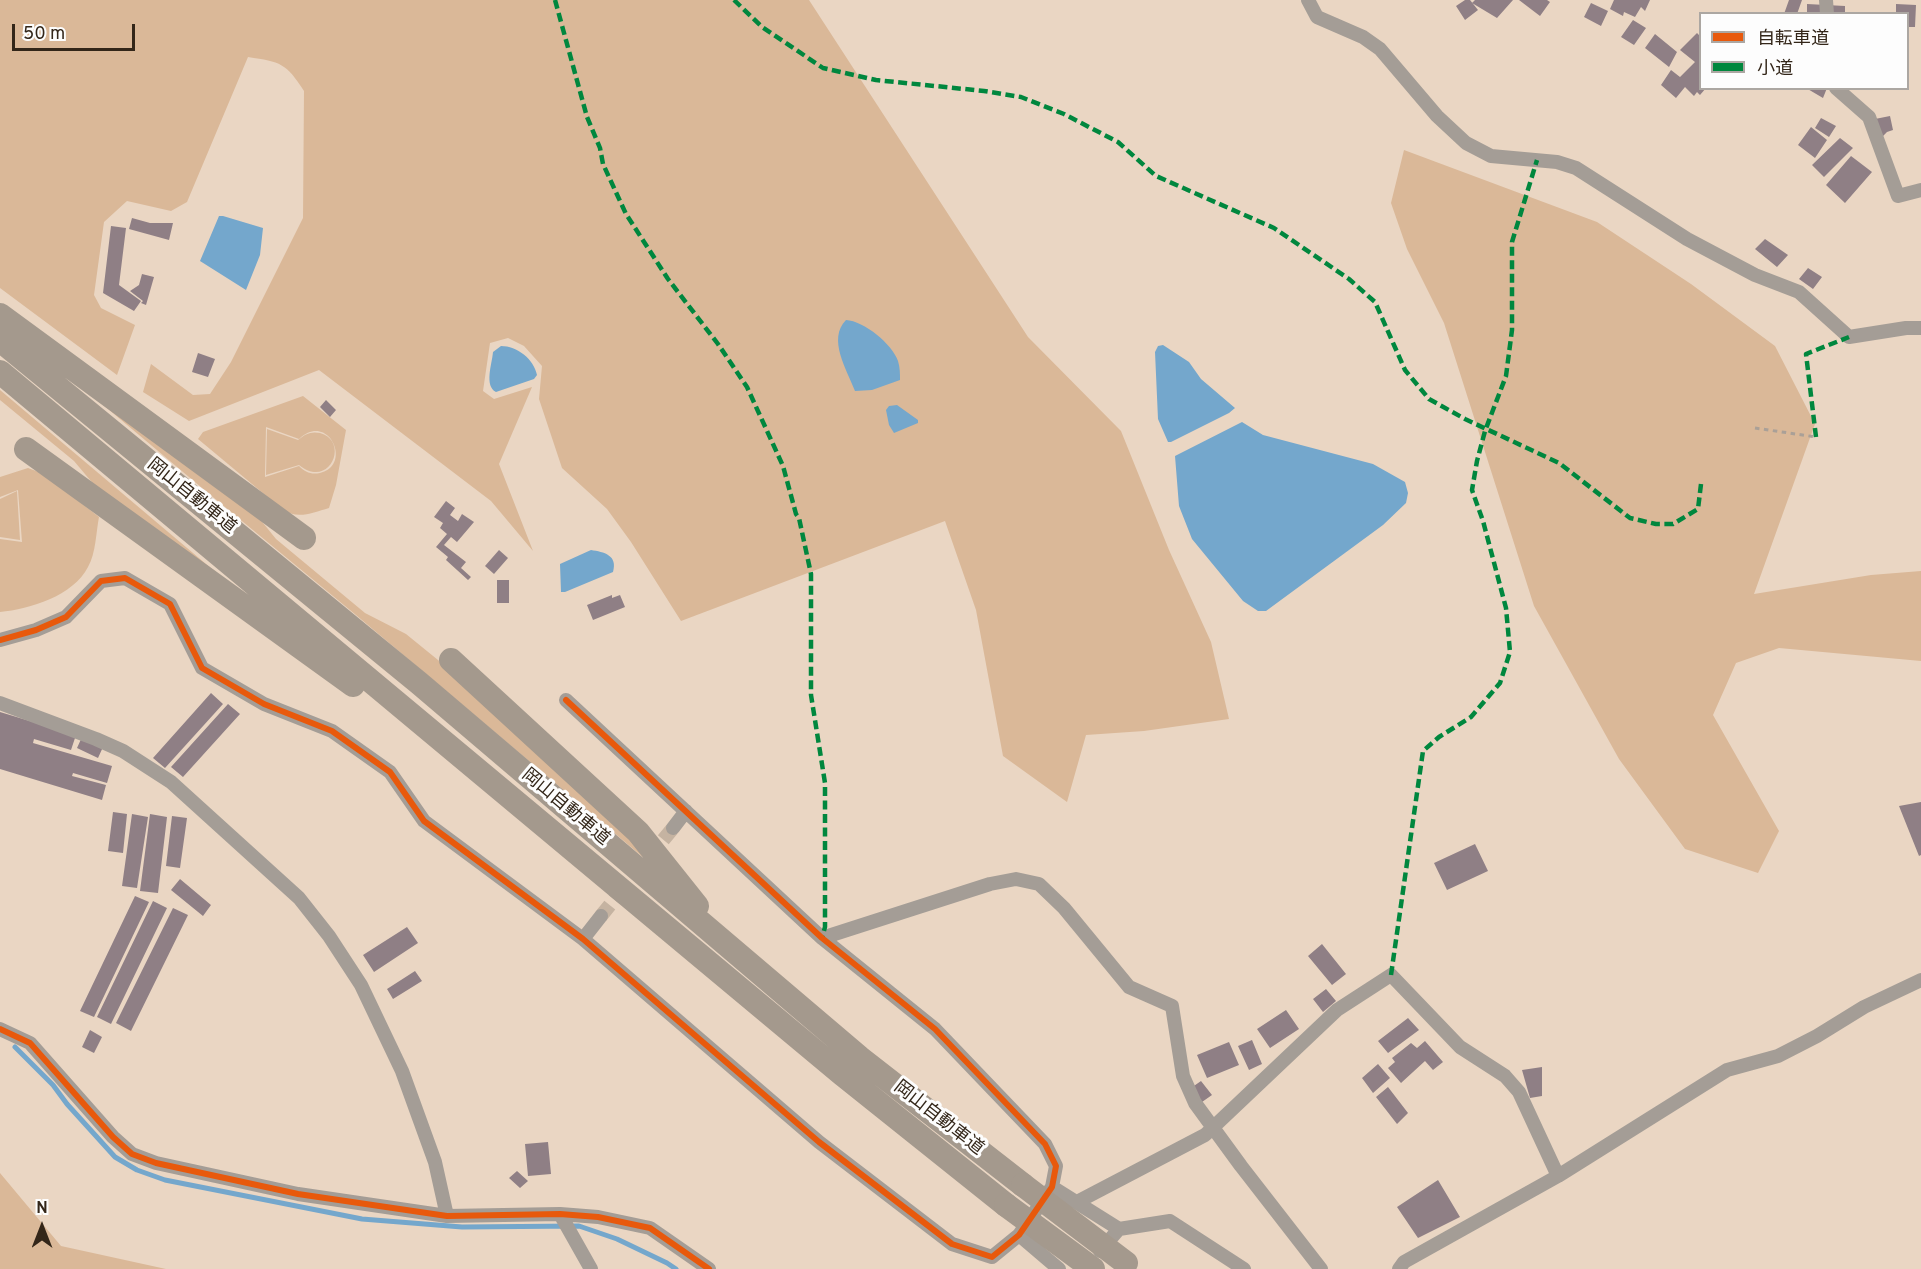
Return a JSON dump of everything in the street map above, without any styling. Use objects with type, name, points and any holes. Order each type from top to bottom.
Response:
[{"type":"highway","points":[[0,315],[304,538]]},
{"type":"highway","name":"岡山自動車道","points":[[0,340],[419,683],[860,1058],[1130,1266]]},
{"type":"highway","name":"岡山自動車道","points":[[0,372],[842,1074],[1006,1205],[1093,1269]]},
{"type":"highway","points":[[26,449],[334,671],[562,840]]},
{"type":"highway","points":[[451,660],[638,832],[733,950]]},
{"type":"street","points":[[1308,0],[1317,17],[1363,37],[1380,49],[1437,116],[1466,143],[1491,156],[1557,162],[1576,168],[1687,239],[1755,275],[1799,292],[1849,337],[1906,328],[1921,328]]},
{"type":"street","points":[[1838,90],[1869,117],[1898,196],[1921,190]]},
{"type":"street","points":[[0,640],[36,630],[66,617],[101,581],[125,578],[170,604],[202,668],[264,704],[332,731],[390,772],[424,820],[583,939],[819,1142],[952,1244],[992,1257],[1018,1235],[1052,1186],[1056,1166],[1045,1144],[935,1029],[822,938],[566,700]]},
{"type":"street","points":[[0,703],[123,751],[171,782],[299,898],[329,936],[361,985],[402,1071],[435,1162],[447,1216]]},
{"type":"street","points":[[673,828],[686,812]]},
{"type":"street","points":[[822,938],[990,884],[1016,879],[1039,884],[1064,908],[1129,987],[1172,1006],[1183,1076],[1195,1103],[1321,1269]]},
{"type":"street","points":[[583,939],[601,916]]},
{"type":"street","points":[[1077,1202],[1206,1134],[1337,1010],[1391,975],[1460,1047],[1505,1076],[1519,1092],[1557,1176]]},
{"type":"street","points":[[1399,1269],[1404,1262],[1557,1176],[1727,1070],[1778,1056],[1817,1036],[1864,1007],[1921,980]]},
{"type":"street","points":[[0,1029],[30,1043],[113,1137],[132,1154],[156,1163],[298,1194],[447,1216],[565,1222],[598,1217],[650,1228],[709,1269]]},
{"type":"street","points":[[1052,1186],[1119,1229]]},
{"type":"street","points":[[1085,1269],[1119,1229],[1170,1221],[1244,1269]]},
{"type":"street","points":[[565,1222],[591,1269]]},
{"type":"street","points":[[1018,1235],[1059,1269]]},
{"type":"path","points":[[1755,428],[1816,437]]},
{"type":"shaded area","points":[[0,0],[809,0],[1028,337],[1121,431],[1169,550],[1211,642],[1229,719],[1144,731],[1086,735],[1067,802],[1003,756],[976,610],[945,521],[681,621],[631,542],[607,509],[562,468],[539,399],[542,366],[524,346],[508,338],[490,343],[483,391],[494,399],[532,387],[499,464],[533,551],[491,501],[319,370],[189,421],[143,392],[151,364],[193,395],[210,394],[231,362],[303,218],[304,91],[282,65],[248,57],[187,202],[171,211],[127,201],[104,222],[94,295],[101,308],[135,325],[117,375],[0,288]]},
{"type":"shaded area","points":[[1404,150],[1597,222],[1691,284],[1775,346],[1815,424],[1754,594],[1871,575],[1921,571],[1921,661],[1779,648],[1736,663],[1713,715],[1779,831],[1758,873],[1685,849],[1619,759],[1534,606],[1444,323],[1407,249],[1391,203]]},
{"type":"shaded area","points":[[76,382],[251,508],[276,539],[365,613],[406,634],[438,660],[496,714],[575,781],[657,869],[356,615]]},
{"type":"shaded area","points":[[0,390],[231,584],[101,493],[74,461],[0,400]]},
{"type":"shaded area","points":[[303,396],[346,430],[336,485],[329,508],[299,515],[282,509],[198,439],[203,432]],"holes":[[[266,427],[299,439],[310,432],[320,432],[328,436],[336,452],[335,461],[330,468],[314,474],[299,466],[265,477]]]},
{"type":"shaded area","points":[[267,429],[298,440],[314,432],[320,433],[329,438],[334,445],[335,453],[332,461],[320,472],[310,471],[299,465],[266,475]]},
{"type":"shaded area","points":[[28,468],[44,474],[99,517],[94,549],[88,567],[72,586],[37,604],[0,612],[0,539],[22,542],[18,490],[0,497],[0,477]]},
{"type":"shaded area","points":[[17,491],[20,540],[0,537],[0,499]]},
{"type":"shaded area","points":[[0,1173],[61,1246],[166,1269],[0,1269]]},
{"type":"water","points":[[219,216],[263,228],[260,255],[246,290],[200,261]]},
{"type":"water","points":[[846,320],[861,324],[884,341],[898,361],[900,380],[872,390],[855,391],[838,345],[838,336]]},
{"type":"water","points":[[1163,345],[1189,362],[1201,379],[1235,408],[1171,442],[1168,442],[1158,419],[1155,352],[1158,346]]},
{"type":"water","points":[[501,346],[513,348],[529,359],[537,375],[534,379],[496,392],[492,389],[490,368],[493,352]]},
{"type":"water","points":[[897,405],[918,420],[918,423],[894,433],[889,425],[886,410],[889,406]]},
{"type":"water","points":[[1242,422],[1263,435],[1373,464],[1405,482],[1408,493],[1406,503],[1383,525],[1266,611],[1258,611],[1243,601],[1192,539],[1179,506],[1175,456]]},
{"type":"water","points":[[591,550],[605,553],[612,558],[613,572],[561,592],[560,564]]},
{"type":"building","points":[[1465,0],[1470,0],[1478,10],[1465,20],[1456,6]]},
{"type":"building","points":[[1475,0],[1513,0],[1497,18],[1472,3]]},
{"type":"building","points":[[1519,0],[1547,0],[1550,2],[1540,16]]},
{"type":"building","points":[[1614,0],[1650,0],[1645,11],[1641,7],[1635,17],[1624,12],[1623,16],[1610,9]]},
{"type":"building","points":[[1789,0],[1802,0],[1798,12],[1785,12]]},
{"type":"building","points":[[1591,3],[1608,11],[1601,26],[1584,17]]},
{"type":"building","points":[[1807,4],[1845,6],[1845,12],[1807,12]]},
{"type":"building","points":[[1896,4],[1916,5],[1915,27],[1909,27],[1909,12],[1896,12]]},
{"type":"building","points":[[1633,20],[1646,28],[1634,45],[1621,37]]},
{"type":"building","points":[[1697,33],[1699,35],[1699,90],[1704,90],[1700,95],[1697,92],[1694,96],[1685,87],[1676,98],[1661,85],[1671,70],[1680,77],[1695,62],[1680,50]]},
{"type":"building","points":[[1655,34],[1677,52],[1669,67],[1645,48]]},
{"type":"building","points":[[1809,90],[1826,90],[1823,98]]},
{"type":"building","points":[[1890,116],[1893,130],[1887,132],[1878,141],[1875,119]]},
{"type":"building","points":[[1821,118],[1836,126],[1829,137],[1815,128]]},
{"type":"building","points":[[1811,127],[1827,140],[1815,158],[1798,145]]},
{"type":"building","points":[[1840,138],[1853,148],[1824,177],[1812,165]]},
{"type":"building","points":[[1851,156],[1872,172],[1845,203],[1826,185]]},
{"type":"building","points":[[132,218],[150,223],[173,223],[169,240],[129,229]]},
{"type":"building","points":[[111,226],[126,228],[119,285],[141,301],[134,311],[103,293]]},
{"type":"building","points":[[1765,239],[1788,255],[1777,267],[1755,249]]},
{"type":"building","points":[[1808,268],[1822,277],[1813,289],[1799,279]]},
{"type":"building","points":[[142,274],[154,277],[146,305],[130,291],[139,285]]},
{"type":"building","points":[[198,353],[215,359],[208,377],[192,372]]},
{"type":"building","points":[[326,400],[336,410],[330,417],[320,407]]},
{"type":"building","points":[[446,501],[455,508],[450,515],[458,521],[462,514],[474,522],[457,542],[451,537],[444,545],[466,562],[461,568],[471,577],[468,580],[446,560],[448,557],[436,547],[447,534],[440,528],[443,523],[434,517]]},
{"type":"building","points":[[499,550],[508,558],[494,574],[485,566]]},
{"type":"building","points":[[497,580],[509,580],[509,603],[497,603]]},
{"type":"building","points":[[612,595],[612,598],[620,595],[625,607],[593,620],[587,605]]},
{"type":"building","points":[[211,693],[223,704],[165,768],[153,758]]},
{"type":"building","points":[[228,704],[240,714],[183,777],[171,767]]},
{"type":"building","points":[[0,712],[76,735],[71,750],[34,739],[33,743],[112,766],[107,783],[73,773],[72,776],[106,785],[102,800],[0,769]]},
{"type":"building","points":[[82,737],[103,747],[98,758],[77,748]]},
{"type":"building","points":[[1921,802],[1921,855],[1919,856],[1899,806]]},
{"type":"building","points":[[113,812],[127,814],[123,853],[108,851]]},
{"type":"building","points":[[132,814],[148,817],[137,888],[122,886]]},
{"type":"building","points":[[150,814],[167,817],[158,893],[140,891]]},
{"type":"building","points":[[172,816],[187,818],[180,868],[166,866]]},
{"type":"building","points":[[1475,844],[1488,871],[1447,890],[1434,863]]},
{"type":"building","points":[[180,879],[211,905],[203,916],[171,890]]},
{"type":"building","points":[[135,896],[149,902],[94,1017],[80,1011]]},
{"type":"building","points":[[153,901],[167,908],[111,1024],[97,1017]]},
{"type":"building","points":[[173,908],[188,915],[131,1031],[116,1023]]},
{"type":"building","points":[[407,927],[418,943],[374,972],[363,955]]},
{"type":"building","points":[[1322,944],[1346,974],[1332,985],[1308,956]]},
{"type":"building","points":[[415,971],[422,981],[393,999],[387,989]]},
{"type":"building","points":[[1326,989],[1336,1001],[1323,1012],[1313,999]]},
{"type":"building","points":[[1286,1010],[1299,1029],[1270,1048],[1257,1029]]},
{"type":"building","points":[[1408,1018],[1419,1030],[1388,1053],[1378,1041]]},
{"type":"building","points":[[90,1030],[102,1037],[94,1053],[82,1047]]},
{"type":"building","points":[[1252,1040],[1262,1064],[1249,1070],[1238,1046]]},
{"type":"building","points":[[1425,1041],[1443,1062],[1433,1070],[1425,1061],[1401,1083],[1388,1068],[1395,1062],[1392,1058],[1411,1043],[1417,1048]]},
{"type":"building","points":[[1229,1042],[1239,1065],[1207,1078],[1197,1055]]},
{"type":"building","points":[[1378,1064],[1390,1078],[1373,1093],[1362,1078]]},
{"type":"building","points":[[1542,1067],[1542,1096],[1530,1098],[1522,1070]]},
{"type":"building","points":[[1201,1081],[1212,1095],[1202,1102],[1191,1088]]},
{"type":"building","points":[[1388,1087],[1408,1113],[1397,1124],[1376,1097]]},
{"type":"building","points":[[548,1142],[551,1174],[528,1176],[525,1144]]},
{"type":"building","points":[[517,1171],[528,1181],[520,1188],[509,1178]]},
{"type":"building","points":[[1438,1180],[1460,1217],[1418,1238],[1397,1207]]},
{"type":"waterway","points":[[15,1047],[53,1085],[115,1157],[137,1170],[165,1180],[362,1219],[462,1227],[579,1226],[617,1239],[676,1269]]},
{"type":"tunnel","points":[[650,856],[673,828]]},
{"type":"tunnel","points":[[601,916],[626,885]]},
{"type":"marked path","points":[[555,0],[587,117],[600,148],[603,164],[626,214],[668,279],[718,344],[747,387],[783,466],[799,518],[811,574],[811,695],[825,783],[825,927],[822,938]]},
{"type":"marked path","points":[[734,0],[762,27],[823,68],[876,80],[1021,97],[1064,114],[1118,142],[1156,176],[1274,228],[1349,279],[1375,302],[1405,370],[1429,399],[1465,419],[1559,463],[1630,518],[1656,524],[1673,524],[1698,509],[1701,484]]},
{"type":"marked path","points":[[1391,975],[1423,751],[1439,737],[1471,717],[1500,683],[1510,652],[1506,608],[1483,521],[1472,490],[1485,431],[1506,376],[1512,330],[1512,242],[1537,160]]},
{"type":"marked path","points":[[1816,437],[1806,354],[1849,337]]},
{"type":"cycle path","points":[[0,640],[36,630],[66,617],[101,581],[125,578],[170,604],[202,668],[264,704],[332,731],[390,772],[424,821],[583,939],[819,1142],[952,1244],[992,1257],[1019,1235],[1052,1187],[1056,1166],[1045,1144],[935,1029],[822,938],[566,700]]},
{"type":"cycle path","points":[[0,1029],[30,1043],[113,1137],[132,1154],[156,1163],[298,1194],[447,1216],[560,1214],[598,1217],[650,1228],[709,1269]]}]
